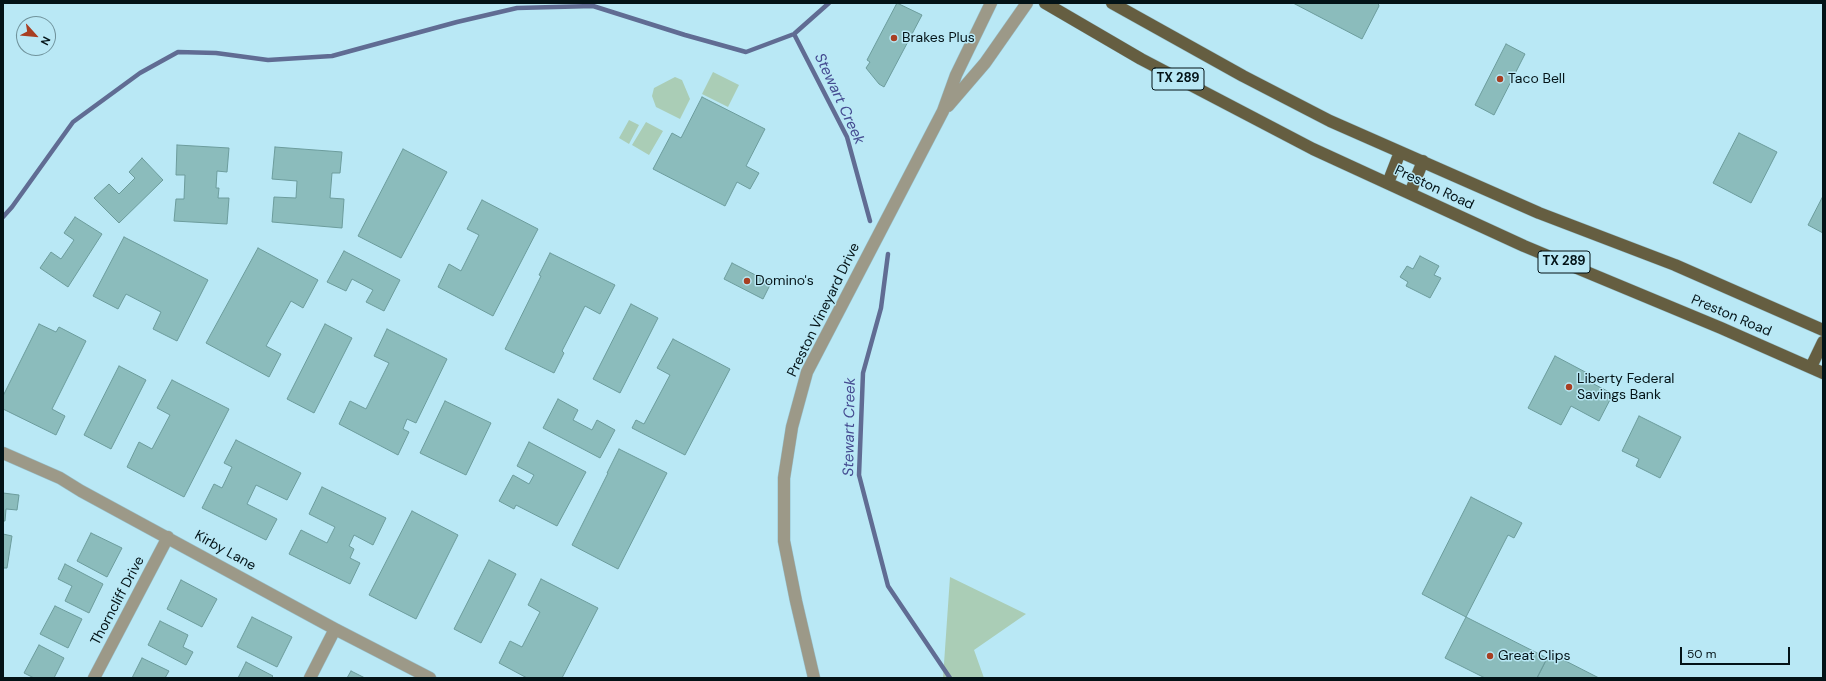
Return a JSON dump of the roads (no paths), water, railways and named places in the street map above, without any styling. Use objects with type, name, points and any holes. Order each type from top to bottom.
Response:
[{"type":"main road","name":"Preston Road","points":[[1045,3],[1141,59],[1232,108],[1313,149],[1524,246],[1706,322],[1823,373]]},
{"type":"main road","name":"Preston Road","points":[[1112,3],[1287,100],[1330,121],[1539,213],[1675,265],[1823,330]]},
{"type":"main road","points":[[1388,183],[1400,152]]},
{"type":"main road","points":[[1410,193],[1423,161]]},
{"type":"main road","points":[[1811,367],[1823,342]]},
{"type":"street","name":"Preston Vineyard Drive","points":[[814,678],[796,601],[784,540],[784,478],[792,427],[807,372],[943,111],[956,75],[991,3]]},
{"type":"street","name":"Preston Vineyard Drive","points":[[943,111],[985,63],[1028,3]]},
{"type":"street","name":"Kirby Lane","points":[[3,453],[60,478],[80,491],[168,537],[335,629],[430,678]]},
{"type":"street","name":"Thorncliff Drive","points":[[94,678],[168,537]]},
{"type":"street","points":[[310,678],[335,629]]},
{"type":"waterway","points":[[3,217],[12,207],[73,122],[140,73],[178,52],[216,53],[268,60],[332,56],[457,22],[517,8],[593,6],[685,35],[746,52],[794,34],[829,3]]},
{"type":"waterway","name":"Stewart Creek","points":[[794,34],[847,137],[870,221]]},
{"type":"waterway","name":"Stewart Creek","points":[[888,254],[881,308],[863,373],[859,475],[888,586],[950,678]]},
{"type":"place","name":"Brakes Plus","points":[[894,38]]},
{"type":"place","name":"Taco Bell","points":[[1500,79]]},
{"type":"place","name":"Domino's","points":[[747,281]]},
{"type":"place","name":"Liberty Federal Savings Bank","points":[[1569,387]]},
{"type":"place","name":"Great Clips","points":[[1490,656]]}]
